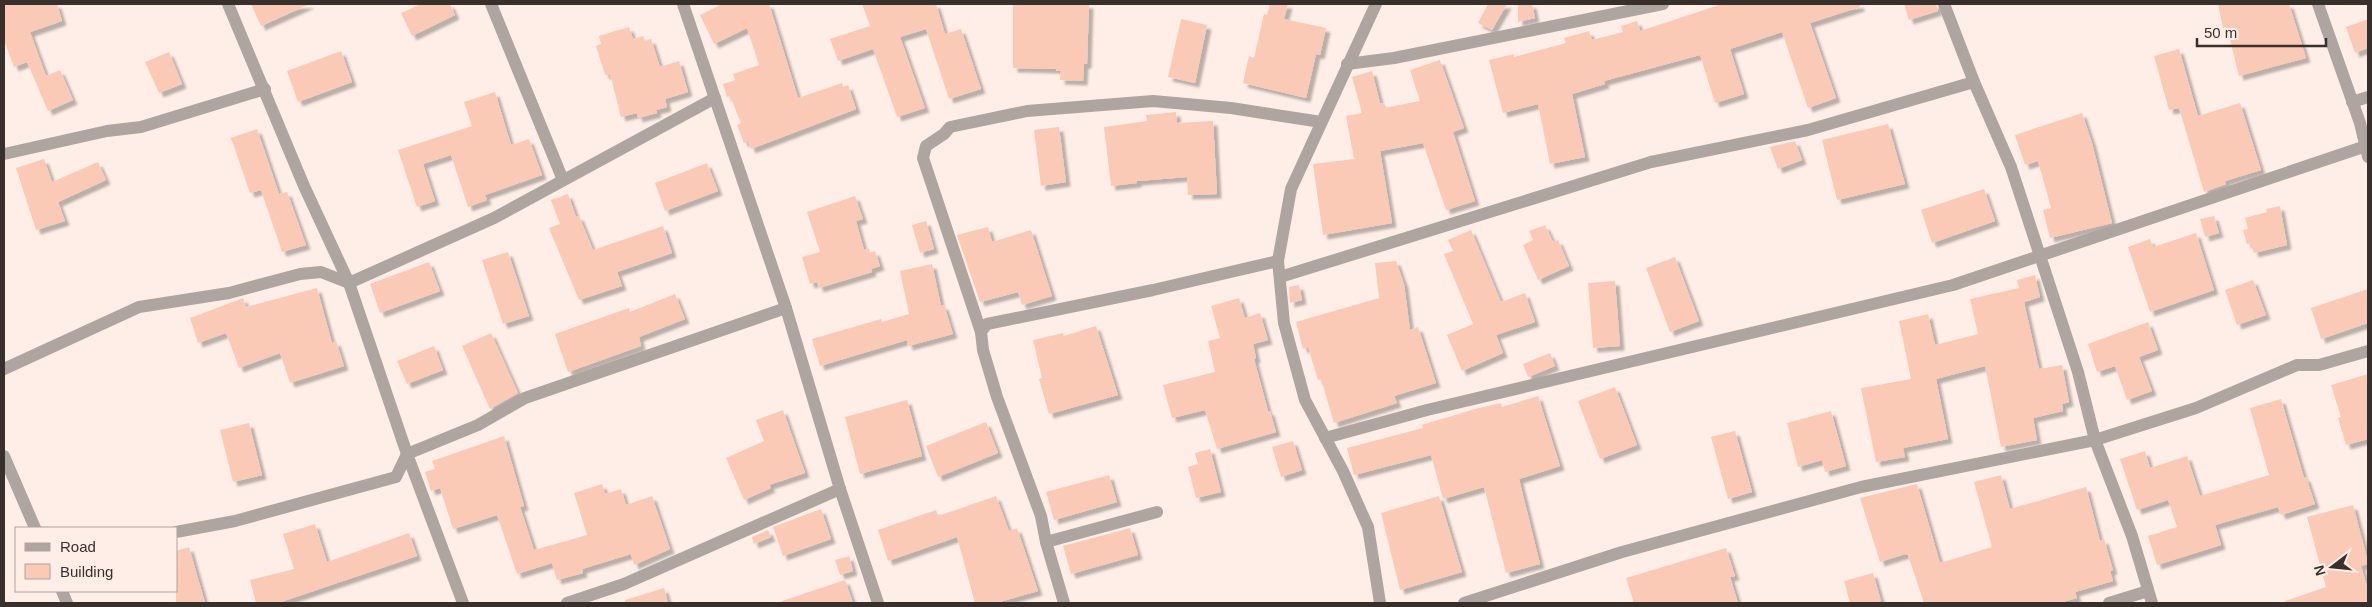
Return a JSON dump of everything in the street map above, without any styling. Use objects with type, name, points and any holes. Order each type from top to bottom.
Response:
[{"type":"street","points":[[228,4],[265,88],[304,186],[349,283],[407,454],[463,603]]},
{"type":"street","points":[[491,4],[563,180]]},
{"type":"street","points":[[683,4],[786,308],[840,489],[878,603]]},
{"type":"street","points":[[1376,4],[1291,189],[1278,261],[1284,323],[1305,400],[1343,471],[1368,527],[1380,603]]},
{"type":"street","points":[[1348,64],[1394,58],[1663,4]]},
{"type":"street","points":[[1944,4],[1974,82],[2011,167],[2078,372],[2095,440],[2132,536],[2150,597],[2109,603]]},
{"type":"street","points":[[1325,438],[1427,410],[1953,285],[2040,254],[2150,220],[2231,190],[2367,151],[2360,123],[2318,4]]},
{"type":"street","points":[[1280,277],[1651,162],[1808,130],[1974,82]]},
{"type":"street","points":[[4,154],[107,131],[141,127],[265,88]]},
{"type":"street","points":[[2352,102],[2368,97]]},
{"type":"street","points":[[4,369],[139,306],[229,293],[321,272],[349,283],[494,218],[715,98]]},
{"type":"street","points":[[1064,603],[1046,542],[1041,516],[997,397],[983,350],[981,332],[922,158],[926,146],[944,134],[950,127],[1027,112],[1153,100],[1231,108],[1321,122]]},
{"type":"street","points":[[981,332],[987,324],[1153,290],[1278,261]]},
{"type":"street","points":[[178,532],[235,522],[396,477],[407,454],[478,426],[525,398],[786,308]]},
{"type":"street","points":[[1464,603],[1622,552],[1861,487],[2095,440],[2196,408],[2297,365],[2319,365],[2368,351]]},
{"type":"street","points":[[4,456],[35,527]]},
{"type":"street","points":[[567,603],[624,584],[840,489]]},
{"type":"street","points":[[1046,542],[1157,512]]},
{"type":"building","points":[[4,4],[57,4],[62,21],[30,32],[46,76],[60,70],[73,100],[48,111],[27,62],[14,67],[4,40]]},
{"type":"building","points":[[251,4],[310,4],[261,26]]},
{"type":"building","points":[[421,4],[450,4],[455,15],[412,36],[401,13]]},
{"type":"building","points":[[722,4],[769,4],[798,98],[842,83],[843,87],[848,85],[856,109],[751,149],[748,141],[744,143],[737,125],[741,123],[730,96],[727,97],[723,84],[735,80],[733,74],[759,65],[747,28],[714,44],[700,15]]},
{"type":"building","points":[[862,4],[936,4],[945,34],[961,29],[981,89],[949,99],[926,29],[900,37],[925,108],[897,117],[873,49],[838,61],[830,39],[870,26]]},
{"type":"building","points":[[1013,4],[1089,4],[1087,64],[1084,64],[1083,81],[1060,80],[1061,71],[1056,71],[1056,69],[1013,68]]},
{"type":"building","points":[[1270,4],[1288,4],[1284,19],[1326,28],[1320,55],[1316,54],[1306,98],[1243,83],[1249,56],[1254,58],[1264,14],[1267,15]]},
{"type":"building","points":[[1488,4],[1507,4],[1492,30],[1478,23]]},
{"type":"building","points":[[1518,4],[1532,4],[1535,18],[1518,22]]},
{"type":"building","points":[[1722,4],[1860,4],[1860,7],[1810,23],[1836,98],[1808,108],[1782,32],[1730,49],[1744,94],[1715,103],[1700,55],[1604,81],[1605,84],[1572,94],[1585,157],[1550,164],[1538,104],[1503,113],[1489,60],[1514,54],[1514,57],[1566,43],[1564,38],[1589,31],[1592,40],[1623,32],[1621,26],[1637,21],[1640,31]]},
{"type":"building","points":[[1904,4],[1936,4],[1938,11],[1909,20]]},
{"type":"building","points":[[2218,4],[2289,4],[2306,58],[2239,76],[2227,27],[2223,28]]},
{"type":"building","points":[[1181,19],[1207,25],[1195,83],[1168,77]]},
{"type":"building","points":[[2368,19],[2368,48],[2355,53],[2346,27]]},
{"type":"building","points":[[629,27],[633,39],[643,36],[645,41],[651,39],[660,67],[679,61],[688,92],[665,99],[667,107],[656,110],[657,113],[638,118],[637,113],[621,117],[610,74],[605,75],[596,46],[601,44],[599,36]]},
{"type":"building","points":[[2179,49],[2198,116],[2240,103],[2261,170],[2225,181],[2226,184],[2204,192],[2179,108],[2169,110],[2154,56]]},
{"type":"building","points":[[341,51],[352,82],[298,102],[287,71]]},
{"type":"building","points":[[169,52],[182,84],[159,93],[145,62]]},
{"type":"building","points":[[1440,60],[1464,128],[1453,132],[1475,201],[1446,210],[1423,143],[1380,151],[1392,223],[1323,235],[1313,164],[1354,159],[1346,116],[1362,113],[1352,77],[1372,71],[1380,103],[1383,103],[1384,108],[1420,101],[1410,70]]},
{"type":"building","points":[[495,92],[511,145],[529,139],[542,175],[485,195],[487,200],[468,207],[451,155],[423,164],[435,201],[417,207],[398,150],[472,126],[464,102]]},
{"type":"building","points":[[1176,112],[1177,123],[1213,121],[1217,194],[1188,195],[1187,177],[1137,181],[1137,183],[1111,186],[1104,127],[1147,121],[1146,115]]},
{"type":"building","points":[[2082,113],[2092,143],[2112,223],[2050,238],[2043,210],[2051,208],[2038,161],[2025,165],[2015,135]]},
{"type":"building","points":[[1888,124],[1905,184],[1837,200],[1822,140]]},
{"type":"building","points":[[1059,127],[1066,182],[1041,186],[1034,130]]},
{"type":"building","points":[[257,129],[279,194],[287,192],[306,245],[282,252],[261,190],[250,193],[231,138]]},
{"type":"building","points":[[1795,141],[1802,160],[1778,169],[1770,147]]},
{"type":"building","points":[[44,159],[52,182],[98,162],[106,180],[58,202],[65,221],[36,230],[16,168]]},
{"type":"building","points":[[707,163],[718,191],[665,211],[655,183]]},
{"type":"building","points":[[1984,189],[1995,221],[1932,243],[1921,210]]},
{"type":"building","points":[[568,194],[576,217],[579,216],[593,250],[663,226],[672,253],[617,272],[622,286],[579,300],[549,228],[560,224],[551,200]]},
{"type":"building","points":[[855,196],[863,219],[856,221],[864,250],[869,248],[870,253],[875,251],[880,266],[871,269],[872,272],[819,288],[817,282],[810,284],[802,257],[820,252],[807,212]]},
{"type":"building","points":[[2280,206],[2287,245],[2254,253],[2251,243],[2247,244],[2243,230],[2248,229],[2245,218],[2267,212],[2266,209]]},
{"type":"building","points":[[2214,216],[2219,233],[2205,237],[2200,219]]},
{"type":"building","points":[[926,221],[934,249],[920,253],[912,225]]},
{"type":"building","points":[[1545,225],[1553,242],[1558,240],[1569,266],[1538,280],[1523,245],[1533,240],[1529,231]]},
{"type":"building","points":[[988,227],[992,242],[1031,230],[1052,296],[1022,305],[1018,292],[980,302],[957,235]]},
{"type":"building","points":[[1471,230],[1501,302],[1525,293],[1535,322],[1496,335],[1503,353],[1462,371],[1447,335],[1473,324],[1444,254],[1453,251],[1448,240]]},
{"type":"building","points":[[2196,233],[2214,290],[2150,312],[2128,247],[2150,239],[2153,247]]},
{"type":"building","points":[[508,252],[529,316],[503,324],[482,260]]},
{"type":"building","points":[[1675,257],[1699,321],[1670,332],[1646,268]]},
{"type":"building","points":[[1396,261],[1404,284],[1410,330],[1418,327],[1436,383],[1394,396],[1397,403],[1334,423],[1321,379],[1318,380],[1308,347],[1303,349],[1296,322],[1379,298],[1375,263]]},
{"type":"building","points":[[429,262],[440,291],[380,313],[370,284]]},
{"type":"building","points":[[932,264],[941,306],[944,305],[953,334],[908,346],[907,340],[820,366],[812,339],[881,319],[882,322],[909,314],[900,271]]},
{"type":"building","points":[[2035,275],[2040,297],[2024,302],[2039,369],[2062,365],[2069,402],[2062,404],[2063,411],[2033,418],[2037,440],[2001,447],[1985,366],[1936,379],[1948,439],[1903,448],[1905,457],[1876,462],[1861,388],[1911,379],[1899,321],[1928,314],[1935,345],[1978,334],[1970,299],[2019,288],[2017,280]]},
{"type":"building","points":[[2253,280],[2266,315],[2237,325],[2225,290]]},
{"type":"building","points":[[1615,281],[1620,346],[1593,348],[1588,283]]},
{"type":"building","points":[[1299,285],[1302,300],[1290,303],[1289,287]]},
{"type":"building","points":[[317,288],[332,343],[336,341],[344,366],[290,383],[280,353],[239,368],[226,333],[198,343],[190,318],[243,298],[246,307]]},
{"type":"building","points":[[2368,289],[2368,323],[2321,339],[2311,308]]},
{"type":"building","points":[[675,294],[685,319],[639,337],[641,346],[568,372],[555,334],[629,308],[630,312]]},
{"type":"building","points":[[1239,298],[1245,318],[1260,313],[1268,340],[1253,344],[1256,358],[1254,359],[1268,411],[1270,411],[1276,432],[1217,449],[1205,410],[1172,418],[1163,385],[1215,372],[1208,341],[1220,338],[1211,306]]},
{"type":"building","points":[[2148,322],[2158,350],[2139,357],[2152,391],[2127,400],[2115,366],[2097,372],[2088,344]]},
{"type":"building","points":[[1096,326],[1118,395],[1049,414],[1039,379],[1042,378],[1033,340],[1063,333],[1064,336]]},
{"type":"building","points":[[491,333],[518,393],[490,409],[462,346]]},
{"type":"building","points":[[434,346],[443,370],[407,384],[397,361]]},
{"type":"building","points":[[1550,353],[1555,366],[1528,377],[1523,364]]},
{"type":"building","points":[[2368,374],[2368,439],[2346,445],[2338,418],[2341,417],[2331,385]]},
{"type":"building","points":[[1615,387],[1637,445],[1600,459],[1578,401]]},
{"type":"building","points":[[1538,396],[1560,466],[1519,479],[1540,564],[1506,573],[1484,487],[1443,499],[1431,455],[1354,475],[1347,448],[1423,428],[1422,425],[1475,409],[1501,403],[1502,407]]},
{"type":"building","points":[[2281,399],[2304,478],[2306,477],[2315,504],[2281,515],[2278,507],[2215,525],[2221,545],[2157,565],[2148,536],[2177,527],[2168,500],[2137,510],[2120,459],[2145,451],[2150,468],[2187,456],[2200,496],[2269,475],[2250,408]]},
{"type":"building","points":[[907,400],[922,456],[860,474],[845,417]]},
{"type":"building","points":[[783,410],[805,473],[769,485],[771,488],[744,500],[726,458],[764,441],[756,420]]},
{"type":"building","points":[[1831,411],[1846,466],[1825,472],[1822,460],[1798,467],[1787,423]]},
{"type":"building","points":[[986,422],[998,453],[938,477],[926,446]]},
{"type":"building","points":[[249,423],[262,475],[233,482],[220,430]]},
{"type":"building","points":[[1735,431],[1752,492],[1728,499],[1711,437]]},
{"type":"building","points":[[504,436],[524,506],[520,507],[534,550],[587,535],[574,493],[602,484],[605,494],[621,489],[626,505],[652,496],[670,549],[634,565],[631,554],[582,569],[583,573],[557,580],[552,563],[517,574],[497,515],[453,529],[440,488],[431,491],[425,472],[435,469],[432,461]]},
{"type":"building","points":[[1293,441],[1302,470],[1281,477],[1272,447]]},
{"type":"building","points":[[1210,449],[1221,492],[1196,498],[1188,467],[1198,464],[1195,453]]},
{"type":"building","points":[[1109,475],[1117,502],[1054,520],[1046,492]]},
{"type":"building","points":[[2001,475],[2010,509],[2086,487],[2100,541],[2104,539],[2113,570],[2110,571],[2113,581],[2075,592],[2077,598],[2059,603],[1924,603],[1908,555],[1905,554],[1880,562],[1860,498],[1917,484],[1940,563],[1992,547],[1974,482]]},
{"type":"building","points":[[996,496],[1009,531],[1017,528],[1038,591],[996,603],[975,603],[957,537],[888,561],[878,530],[936,510],[938,516]]},
{"type":"building","points":[[1439,496],[1462,572],[1400,590],[1381,513]]},
{"type":"building","points":[[2353,505],[2368,562],[2368,564],[2361,566],[2368,590],[2368,603],[2285,603],[2285,601],[2326,587],[2307,517]]},
{"type":"building","points":[[821,509],[831,539],[783,556],[773,527]]},
{"type":"building","points":[[315,524],[327,562],[409,533],[417,556],[278,603],[256,603],[250,580],[294,569],[283,534]]},
{"type":"building","points":[[1130,528],[1138,555],[1071,574],[1063,546]]},
{"type":"building","points":[[768,530],[771,537],[754,544],[752,537]]},
{"type":"building","points":[[189,547],[205,603],[176,603],[176,592],[178,592],[178,550]]},
{"type":"building","points":[[1726,548],[1735,576],[1730,577],[1738,603],[1634,603],[1626,578]]},
{"type":"building","points":[[849,556],[853,571],[840,575],[835,560]]},
{"type":"building","points":[[1873,573],[1881,601],[1850,603],[1844,581]]},
{"type":"building","points":[[845,580],[853,603],[783,603],[782,601]]},
{"type":"building","points":[[664,588],[668,603],[626,603],[625,600]]}]
